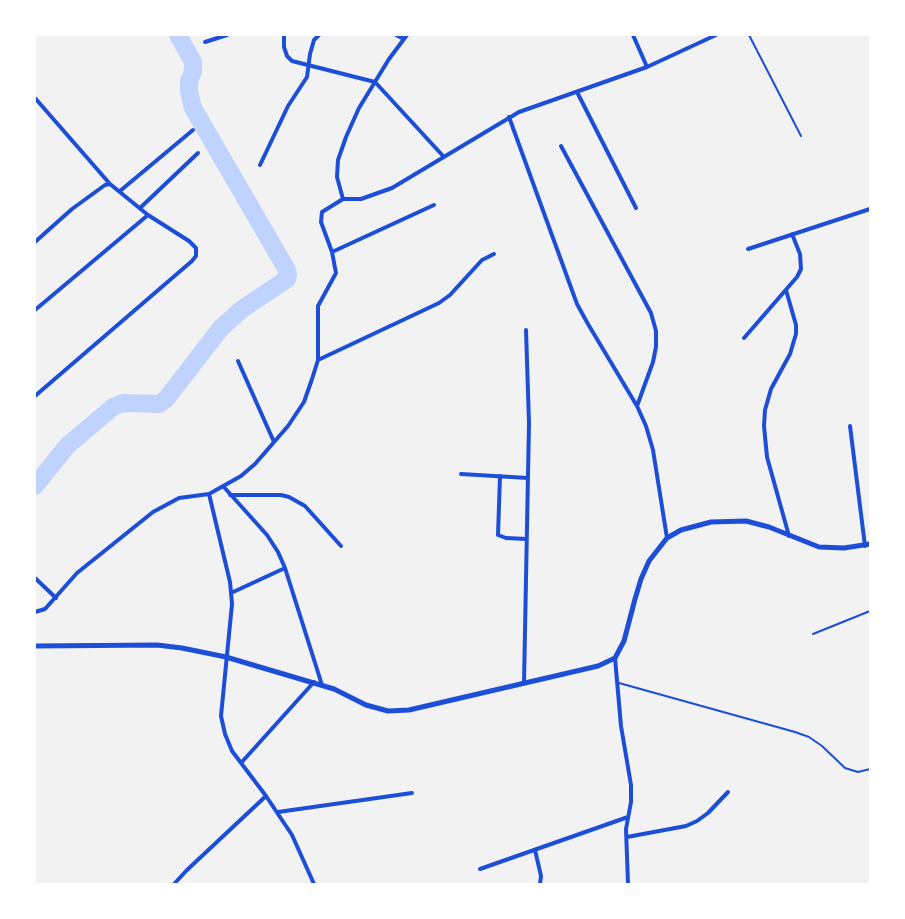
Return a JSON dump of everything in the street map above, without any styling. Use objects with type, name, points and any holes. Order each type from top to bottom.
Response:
[{"type":"street","points":[[205,42],[227,35]]},
{"type":"street","points":[[284,35],[286,56],[292,61],[375,82],[444,157]]},
{"type":"street","points":[[260,165],[288,106],[306,78],[314,40],[319,35]]},
{"type":"street","points":[[343,199],[337,177],[338,160],[359,108],[405,37],[396,35]]},
{"type":"street","points":[[633,35],[648,67]]},
{"type":"street","points":[[702,35],[704,40]]},
{"type":"street","points":[[35,612],[45,609],[77,573],[152,512],[178,498],[209,494],[240,476],[255,464],[288,426],[304,402],[318,360],[317,313],[322,296],[336,273],[332,252],[321,222],[322,212],[343,199],[361,199],[392,188],[519,112],[648,67],[716,35]]},
{"type":"street","points":[[577,92],[636,208]]},
{"type":"street","points":[[35,98],[110,184],[148,215],[189,241],[196,248],[196,256],[35,396]]},
{"type":"street","points":[[509,117],[577,304],[637,406],[646,426],[653,450],[667,538]]},
{"type":"street","points":[[120,191],[193,130]]},
{"type":"street","points":[[561,146],[651,313],[656,331],[656,347],[653,362],[637,406]]},
{"type":"street","points":[[140,208],[198,153]]},
{"type":"street","points":[[35,242],[72,209],[110,184]]},
{"type":"street","points":[[332,252],[434,205]]},
{"type":"street","points":[[748,248],[870,209]]},
{"type":"street","points":[[35,310],[148,215]]},
{"type":"street","points":[[744,338],[797,277],[801,269],[800,254],[792,234]]},
{"type":"street","points":[[318,360],[439,303],[450,295],[482,260],[494,254]]},
{"type":"street","points":[[786,290],[796,325],[796,334],[790,354],[771,389],[765,410],[764,426],[767,457],[789,536]]},
{"type":"street","points":[[524,683],[530,423],[526,330]]},
{"type":"street","points":[[238,361],[274,442]]},
{"type":"street","points":[[628,884],[627,837],[631,785],[621,726],[615,658],[624,641],[641,578],[650,561],[667,538],[681,530],[710,522],[746,521],[769,527],[819,548],[844,548],[867,545],[850,426]]},
{"type":"street","points":[[461,474],[528,478]]},
{"type":"street","points":[[500,476],[498,535],[501,537],[527,539]]},
{"type":"street","points":[[223,486],[267,535],[286,568],[322,685]]},
{"type":"street","points":[[209,494],[226,565],[232,604],[221,716],[224,734],[232,751],[278,812],[292,835],[314,884]]},
{"type":"street","points":[[230,495],[281,495],[289,497],[305,506],[341,546]]},
{"type":"street","points":[[231,593],[286,568]]},
{"type":"street","points":[[35,578],[56,598]]},
{"type":"street","points":[[35,646],[157,645],[226,656],[334,688],[366,705],[388,711],[409,710],[598,666],[615,658]]},
{"type":"street","points":[[241,763],[314,682]]},
{"type":"street","points":[[627,837],[686,826],[708,814],[728,792]]},
{"type":"street","points":[[278,812],[412,793]]},
{"type":"street","points":[[174,884],[266,796]]},
{"type":"street","points":[[480,869],[628,817]]},
{"type":"street","points":[[535,850],[541,876],[540,884]]},
{"type":"lane","points":[[749,35],[801,136]]},
{"type":"lane","points":[[813,634],[870,611]]},
{"type":"lane","points":[[616,682],[809,737],[822,746],[845,768],[858,772],[870,769]]},
{"type":"waterway","points":[[35,486],[67,446],[113,407],[123,403],[159,404],[166,399],[221,328],[242,309],[287,279],[287,270],[193,108],[189,91],[193,62],[178,35]]}]
